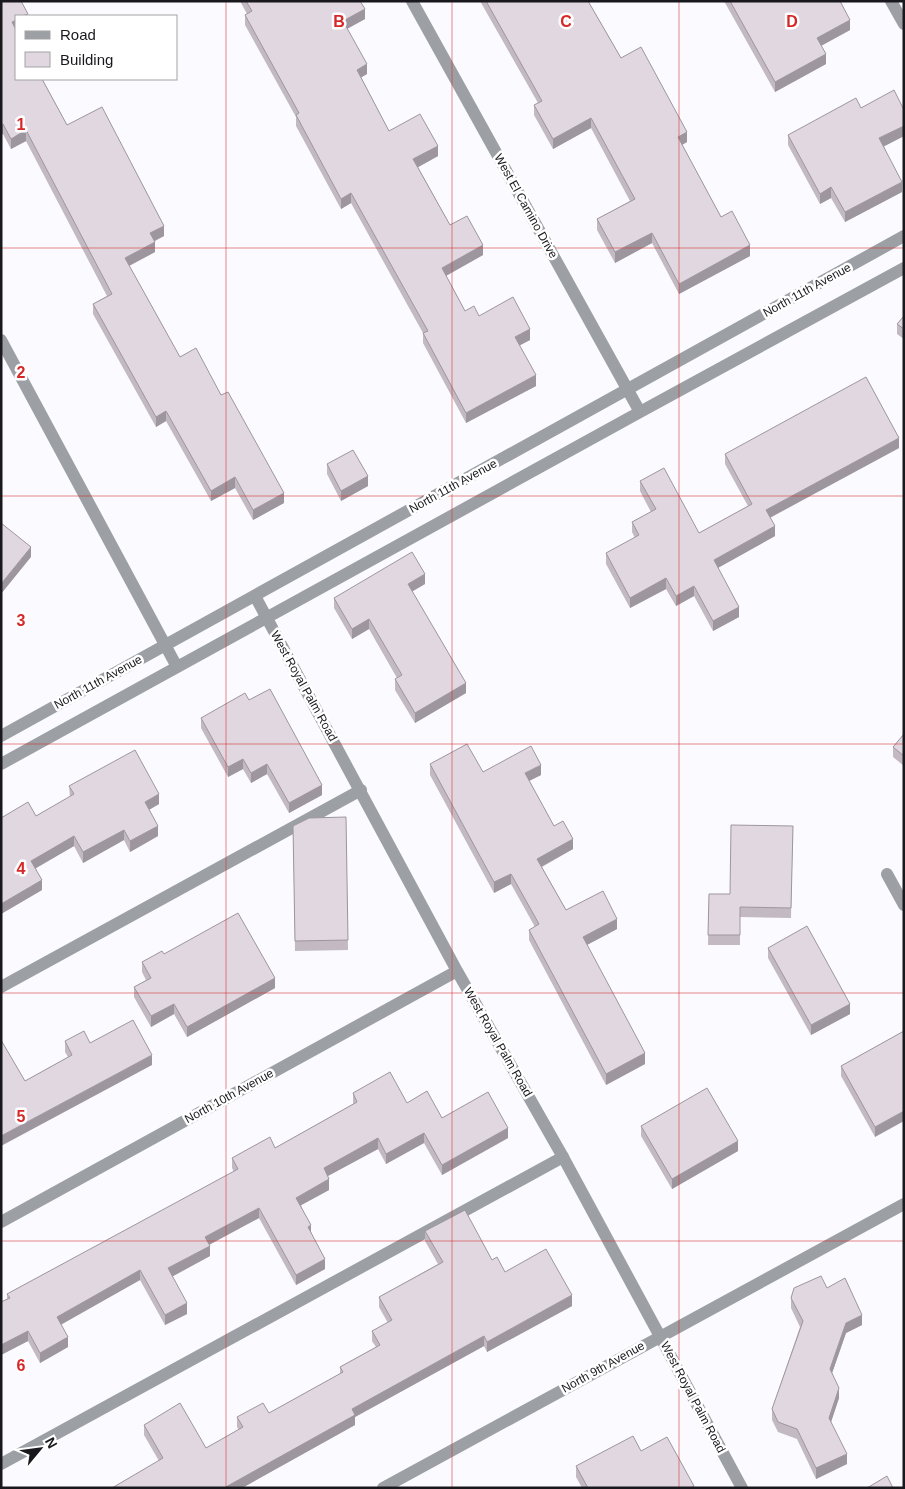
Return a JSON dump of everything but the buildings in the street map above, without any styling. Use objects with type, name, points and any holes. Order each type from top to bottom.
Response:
[{"type":"street","name":"West El Camino Drive","points":[[412,1],[640,412]]},
{"type":"street","points":[[891,1],[904,24]]},
{"type":"street","name":"North 11th Avenue","points":[[1,736],[904,236]]},
{"type":"street","name":"North 11th Avenue","points":[[1,764],[904,268]]},
{"type":"street","points":[[1,340],[177,667]]},
{"type":"street","name":"West Royal Palm Road","points":[[255,596],[457,971],[563,1158],[742,1488]]},
{"type":"street","points":[[1,987],[361,790]]},
{"type":"street","points":[[888,874],[904,905]]},
{"type":"street","name":"North 10th Avenue","points":[[1,1222],[457,971]]},
{"type":"street","points":[[1,1464],[563,1158]]},
{"type":"street","name":"North 9th Avenue","points":[[383,1488],[660,1335],[904,1204]]}]
